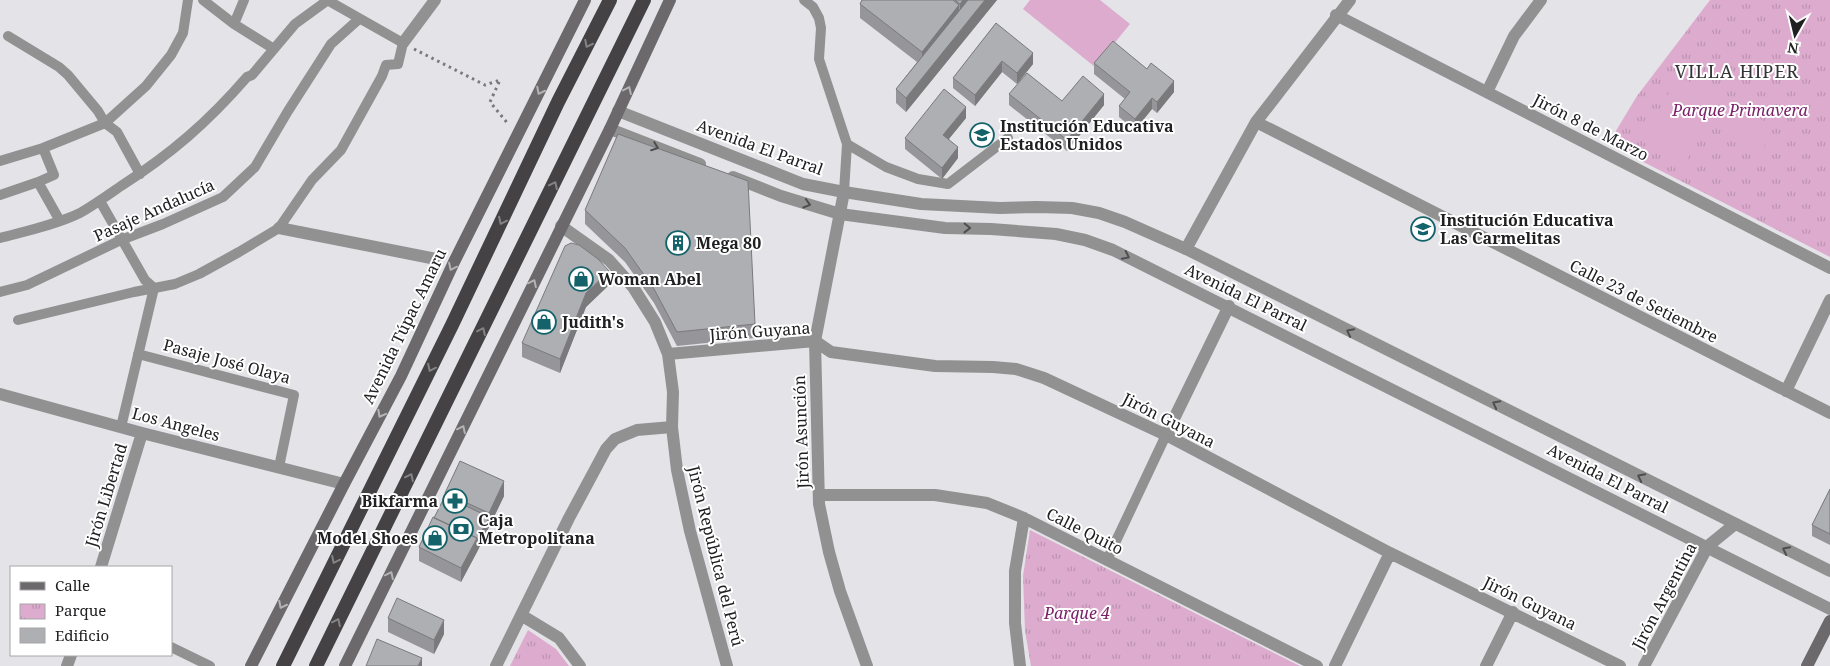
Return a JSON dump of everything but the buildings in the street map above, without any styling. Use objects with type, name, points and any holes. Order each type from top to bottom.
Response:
[{"type":"highway","points":[[282,666],[448,334],[558,102],[610,0]]},
{"type":"highway","points":[[316,666],[644,0]]},
{"type":"main road","name":"Avenida Túpac Amaru","points":[[251,666],[344,484],[402,376],[454,262],[585,0]]},
{"type":"main road","points":[[346,666],[610,129],[670,0]]},
{"type":"main road","points":[[1807,666],[1830,621]]},
{"type":"street","points":[[403,43],[435,0]]},
{"type":"street","points":[[1186,250],[1256,122],[1350,0]]},
{"type":"street","points":[[1487,92],[1514,36],[1541,0]]},
{"type":"street","name":"Jirón 8 de Marzo","points":[[1336,16],[1830,268]]},
{"type":"street","name":"Avenida El Parral","points":[[618,111],[803,184],[921,204],[1000,208],[1072,208],[1100,213],[1125,222],[1186,250],[1830,571]]},
{"type":"street","name":"Calle 23 de Setiembre","points":[[1256,122],[1830,413]]},
{"type":"street","name":"Avenida El Parral","points":[[610,129],[781,196],[840,214],[945,228],[1056,234],[1085,240],[1113,250],[1230,306],[1830,609]]},
{"type":"street","name":"Jirón Asunción","points":[[844,192],[815,341],[819,504],[840,591],[867,666]]},
{"type":"street","name":"Jirón República del Perú","points":[[562,226],[610,260],[633,287],[655,322],[668,354],[672,392],[672,427],[677,470],[690,531],[727,666]]},
{"type":"street","points":[[279,228],[436,259]]},
{"type":"street","points":[[1786,391],[1830,300]]},
{"type":"street","points":[[1166,435],[1230,306]]},
{"type":"street","name":"Jirón Guyana","points":[[668,354],[815,341],[831,352],[934,366],[1016,369],[1060,385],[1166,435],[1390,553],[1620,666]]},
{"type":"street","name":"Los Angeles","points":[[0,394],[142,433],[344,484]]},
{"type":"street","points":[[496,666],[569,518],[606,449],[615,439],[637,430],[672,427]]},
{"type":"street","name":"Jirón Libertad","points":[[101,566],[142,433]]},
{"type":"street","name":"Calle Quito","points":[[819,494],[935,494],[987,503],[1024,518],[1317,666]]},
{"type":"street","points":[[1020,666],[1015,623],[1015,571],[1024,518]]},
{"type":"street","name":"Jirón Argentina","points":[[1644,666],[1708,546],[1735,524]]},
{"type":"street","points":[[1334,666],[1390,553]]},
{"type":"street","points":[[1486,666],[1513,612]]},
{"type":"street","points":[[521,615],[559,638],[580,666]]},
{"type":"lane","points":[[0,161],[43,148],[105,122],[146,86],[171,54],[183,33],[188,0]]},
{"type":"lane","points":[[203,0],[234,24],[274,49]]},
{"type":"lane","points":[[234,24],[244,0]]},
{"type":"lane","points":[[0,238],[60,221],[79,213],[140,174],[189,136],[219,108],[247,77],[252,75],[295,24],[328,0],[403,43],[398,64],[386,65],[382,76],[341,150],[312,180],[279,228],[199,274],[175,284],[18,320]]},
{"type":"lane","points":[[804,0],[813,7],[819,18],[821,28],[819,59],[847,144],[844,192]]},
{"type":"lane","name":"Pasaje Andalucía","points":[[0,292],[27,285],[121,240],[163,224],[223,197],[256,167],[288,111],[332,44],[359,19]]},
{"type":"lane","points":[[8,36],[59,67],[68,75],[105,122],[117,132],[140,174]]},
{"type":"lane","points":[[847,144],[886,167],[918,179],[948,184],[1008,138]]},
{"type":"lane","points":[[0,196],[54,175],[43,148]]},
{"type":"lane","points":[[38,182],[60,221]]},
{"type":"lane","points":[[100,201],[145,280],[154,288]]},
{"type":"lane","name":"Pasaje José Olaya","points":[[121,426],[154,288]]},
{"type":"lane","name":"Pasaje José Olaya","points":[[138,354],[294,395],[279,467]]},
{"type":"lane","points":[[1107,560],[1166,435]]},
{"type":"lane","points":[[172,647],[210,666]]},
{"type":"path","points":[[403,43],[485,85],[500,80],[490,102],[502,119],[518,134]]},
{"type":"green space","points":[[1030,0],[1100,0],[1130,24],[1095,67],[1023,9]]},
{"type":"green space","name":"Parque Primavera","points":[[1710,0],[1830,0],[1830,257],[1608,144],[1637,96]]},
{"type":"green space","points":[[1678,76],[1720,98],[1685,164],[1643,142]]},
{"type":"green space","points":[[1734,105],[1774,126],[1761,152],[1721,131]]},
{"type":"green space","name":"Parque 4","points":[[1030,530],[1300,666],[1031,666],[1025,631],[1023,576]]},
{"type":"green space","points":[[528,630],[556,649],[569,666],[510,666]]},
{"type":"place","name":"Institución Educativa Estados Unidos","points":[[982,135]]},
{"type":"place","name":"Institución Educativa Las Carmelitas","points":[[1423,229]]},
{"type":"place","name":"Mega 80","points":[[678,243]]},
{"type":"place","name":"Woman Abel","points":[[581,279]]},
{"type":"place","name":"Judith's","points":[[544,322]]},
{"type":"place","name":"Bikfarma","points":[[455,501]]},
{"type":"place","name":"Caja Metropolitana","points":[[461,529]]},
{"type":"place","name":"Model Shoes","points":[[435,538]]},
{"type":"district","name":"VILLA HIPER","points":[[1737,72]]}]
